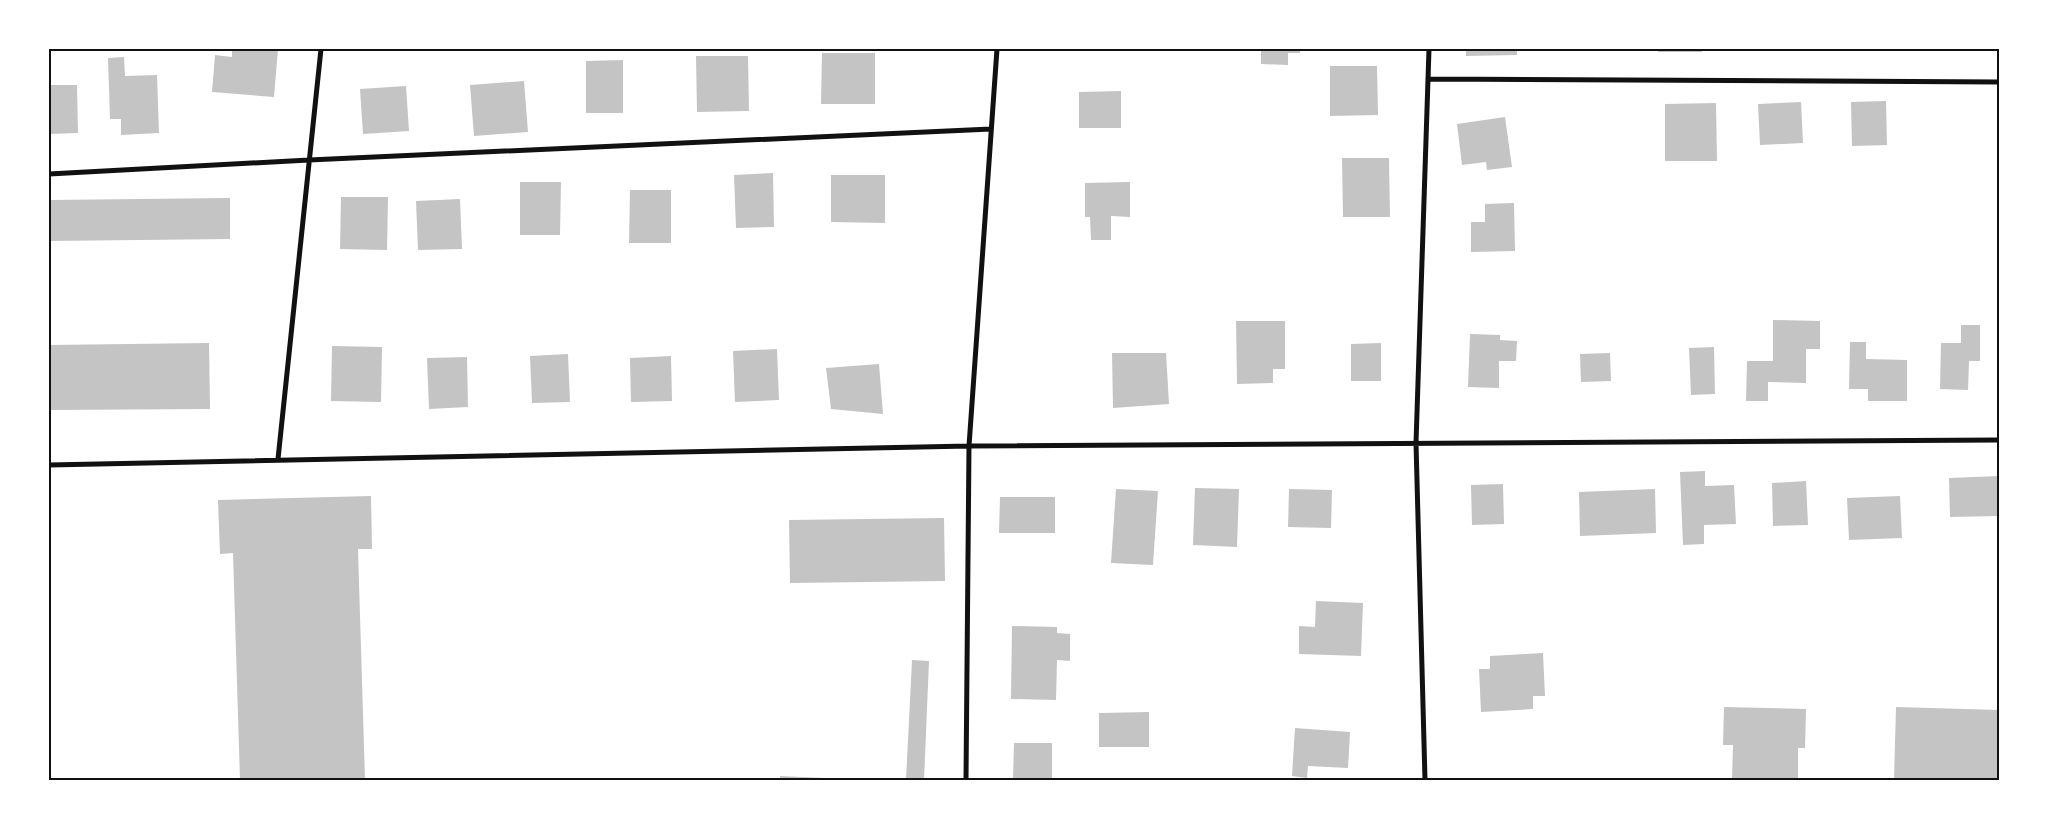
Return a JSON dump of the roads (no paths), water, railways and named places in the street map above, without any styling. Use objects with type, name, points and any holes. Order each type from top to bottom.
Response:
[{"type":"street","points":[[278,459],[321,49]]},
{"type":"street","points":[[966,780],[969,446],[997,49]]},
{"type":"street","points":[[1425,780],[1416,443],[1429,49]]},
{"type":"street","points":[[1429,79],[1999,82]]},
{"type":"street","points":[[49,174],[991,128]]},
{"type":"street","points":[[49,465],[969,446],[1999,440]]}]
